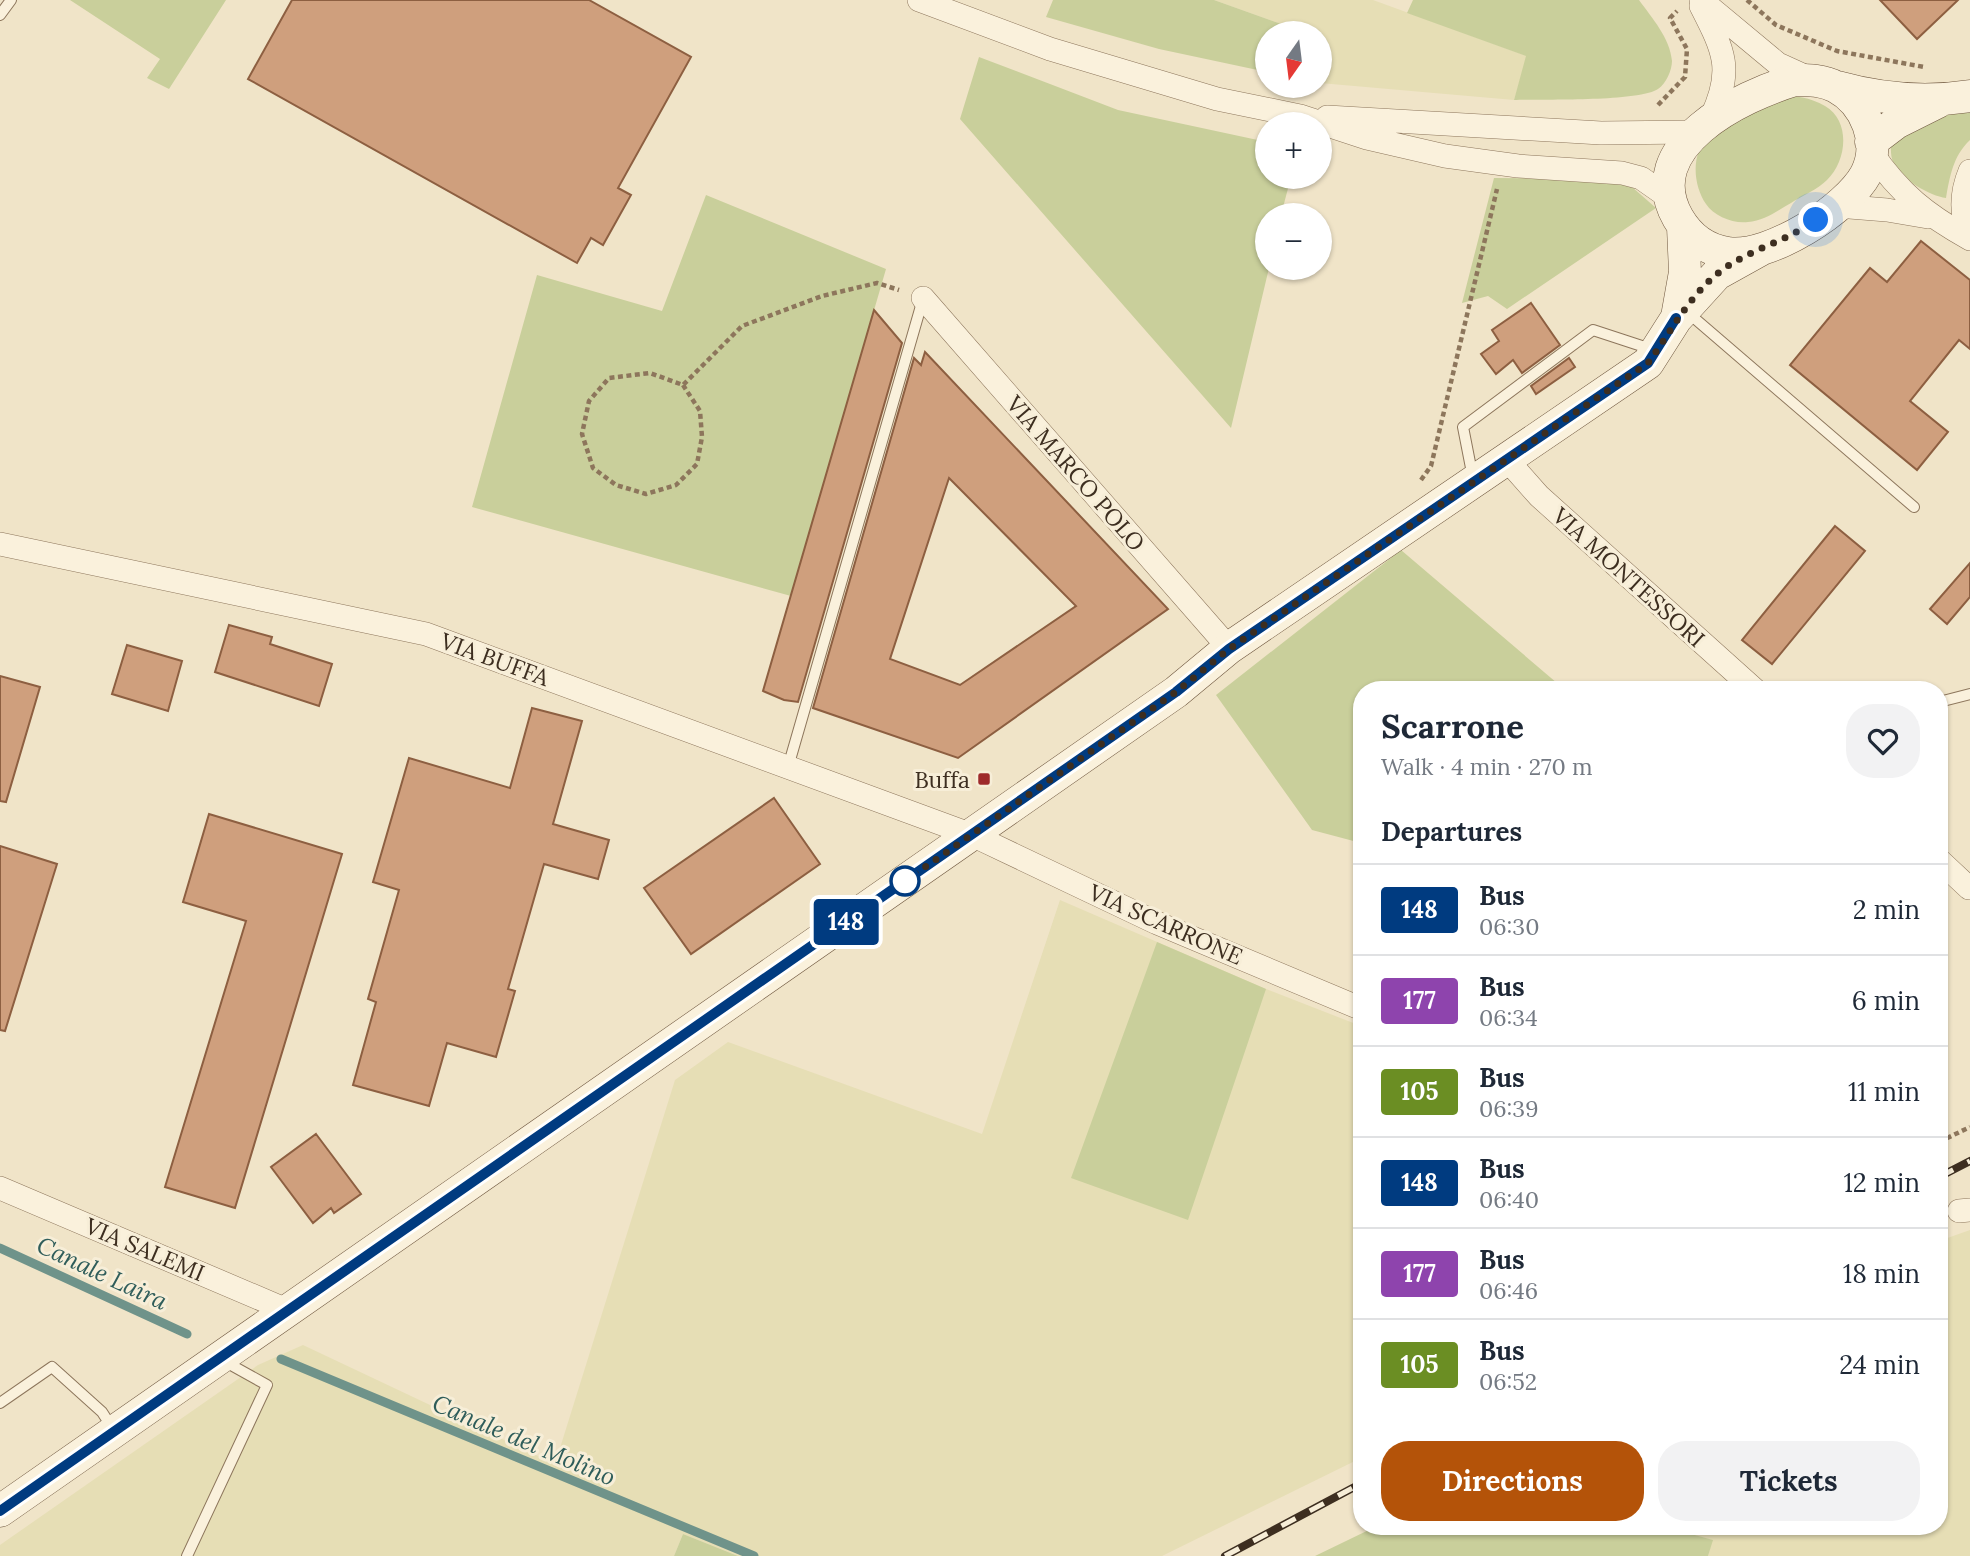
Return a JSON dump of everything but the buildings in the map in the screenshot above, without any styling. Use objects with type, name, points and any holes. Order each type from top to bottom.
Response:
[{"type":"main road","points":[[1680,311],[1685,272],[1672,169],[1703,125],[1777,85],[1794,80],[1824,83],[1872,96],[1956,98]]},
{"type":"main road","points":[[0,1511],[1176,692],[1229,649],[1648,363],[1680,311],[1717,274],[1762,249],[1796,235],[1857,190],[1868,171],[1872,147],[1866,118],[1857,104],[1824,83]]},
{"type":"main road","points":[[1872,147],[1896,122],[1956,98]]},
{"type":"main road","points":[[1677,213],[1705,246],[1718,251],[1747,253],[1762,249]]},
{"type":"street","points":[[919,0],[1050,49],[1217,99],[1280,112]]},
{"type":"street","points":[[1332,118],[1601,134],[1703,125],[1723,93],[1725,69],[1718,39],[1693,3]]},
{"type":"street","points":[[1693,3],[1779,64],[1824,83]]},
{"type":"street","points":[[1332,127],[1367,138],[1445,156],[1518,166],[1622,173],[1641,178],[1677,213]]},
{"type":"street","points":[[1872,147],[1900,190],[1932,218],[1970,239]]},
{"type":"street","points":[[1970,171],[1962,200],[1962,220],[1970,239]]},
{"type":"street","points":[[1838,206],[1887,210],[1932,218]]},
{"type":"street","name":"VIA MARCO POLO","points":[[923,298],[1229,649]]},
{"type":"street","name":"VIA MONTESSORI","points":[[1508,461],[1538,496],[1745,681]]},
{"type":"street","name":"VIA BUFFA","points":[[0,544],[426,634],[972,835]]},
{"type":"street","name":"VIA SCARRONE","points":[[972,835],[1157,923],[1353,1005]]},
{"type":"street","points":[[1948,868],[1970,889]]},
{"type":"street","name":"VIA SALEMI","points":[[0,1188],[289,1311]]},
{"type":"lane","points":[[0,15],[11,0]]},
{"type":"lane","points":[[788,767],[923,298]]},
{"type":"lane","points":[[1680,311],[1914,507]]},
{"type":"lane","points":[[1474,483],[1463,427],[1593,330],[1657,351]]},
{"type":"lane","points":[[1948,700],[1970,694]]},
{"type":"lane","points":[[187,1556],[267,1385],[219,1359]]},
{"type":"lane","points":[[0,1403],[52,1367],[102,1412],[114,1432]]},
{"type":"path","points":[[1747,0],[1776,26],[1837,51],[1935,69]]},
{"type":"path","points":[[1651,107],[1661,105],[1685,77],[1687,49],[1670,18],[1693,3]]},
{"type":"path","points":[[1411,487],[1422,479],[1430,466],[1497,189],[1517,184],[1518,166]]},
{"type":"path","points":[[683,385],[742,326],[822,296],[877,283],[923,298]]},
{"type":"path","points":[[650,373],[683,385],[700,411],[702,437],[697,464],[676,485],[646,494],[616,485],[593,468],[582,434],[589,401],[609,378],[650,373]]},
{"type":"path","points":[[1948,1138],[1970,1127]]},
{"type":"shaded area","points":[[1214,0],[1373,0],[1527,56],[1514,100],[1332,84],[1332,21],[1273,21]]},
{"type":"shaded area","points":[[1060,900],[1266,989],[1353,1023],[1353,1462],[1162,1556],[738,1556],[683,1534],[674,1556],[0,1556],[0,1545],[258,1365],[303,1345],[555,1464],[675,1080],[728,1042],[982,1134]]},
{"type":"shaded area","points":[[1970,1230],[1970,1556],[1708,1556],[1712,1540],[1694,1535],[1948,1535],[1948,1238]]},
{"type":"green space","points":[[70,0],[226,0],[169,89],[147,78],[160,59]]},
{"type":"green space","points":[[1053,0],[1214,0],[1273,21],[1255,21],[1255,69],[1159,49],[1046,17]]},
{"type":"green space","points":[[1413,0],[1639,0],[1668,44],[1671,68],[1661,87],[1647,93],[1611,98],[1514,100],[1526,56],[1407,13]]},
{"type":"green space","points":[[979,57],[1118,110],[1255,139],[1255,189],[1288,189],[1284,203],[1255,203],[1255,280],[1266,280],[1231,428],[960,119]]},
{"type":"green space","points":[[1779,95],[1814,101],[1833,113],[1842,131],[1839,163],[1823,183],[1770,215],[1748,222],[1724,218],[1709,208],[1698,188],[1696,169],[1699,151],[1718,130]]},
{"type":"green space","points":[[1970,109],[1970,140],[1956,160],[1946,198],[1917,186],[1898,170],[1892,158],[1891,141],[1945,114]]},
{"type":"green space","points":[[1494,178],[1604,179],[1632,187],[1656,208],[1507,309],[1488,296],[1462,303]]},
{"type":"green space","points":[[706,195],[886,269],[791,596],[472,507],[537,275],[662,311]]},
{"type":"green space","points":[[1401,550],[1555,681],[1353,681],[1353,841],[1312,830],[1216,695]]},
{"type":"green space","points":[[1157,942],[1266,989],[1188,1220],[1071,1178]]},
{"type":"green space","points":[[683,1534],[738,1556],[674,1556]]},
{"type":"green space","points":[[1358,1535],[1695,1535],[1713,1540],[1708,1556],[1315,1556]]},
{"type":"waterway","name":"Canale Laira","points":[[0,1248],[187,1334]]},
{"type":"waterway","name":"Canale del Molino","points":[[281,1359],[754,1556]]},
{"type":"railway","points":[[1948,1172],[1970,1161]]},
{"type":"railway","points":[[1225,1556],[1353,1488]]},
{"type":"bus line","name":"148","points":[[0,1511],[1176,692],[1229,649],[1648,363],[1666,339],[1676,318]]},
{"type":"place","name":"Buffa","points":[[984,779]]},
{"type":"route","points":[[905,881],[1176,692],[1229,649],[1648,363],[1666,339],[1676,318],[1717,274],[1735,262],[1796,235],[1816,220]]}]
